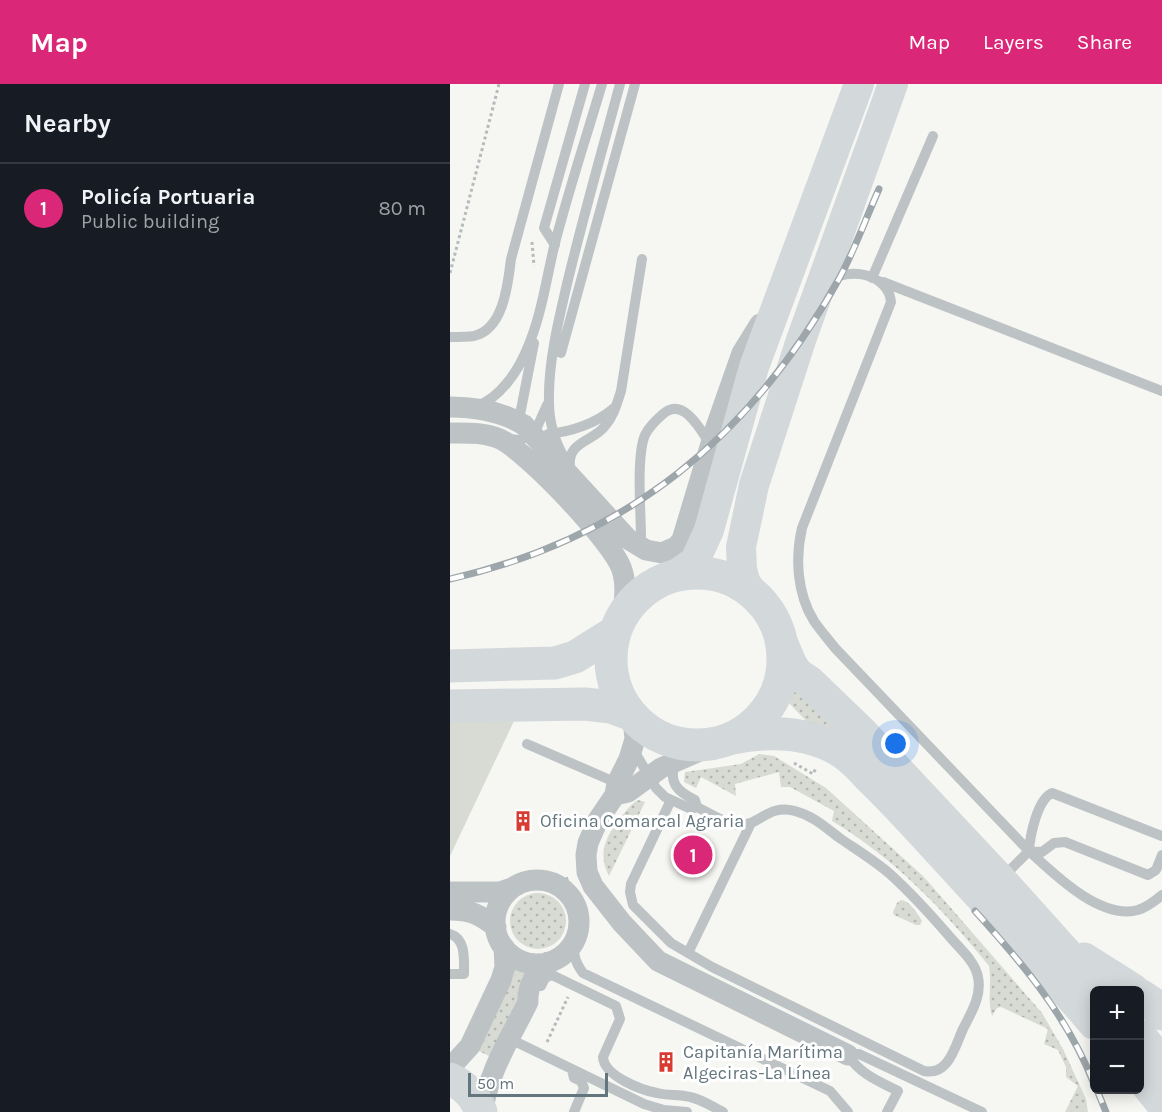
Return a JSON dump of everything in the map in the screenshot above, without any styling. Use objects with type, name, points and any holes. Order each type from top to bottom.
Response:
[{"type":"main road","points":[[893,84],[767,444],[746,520],[741,547],[742,569],[745,581],[771,615],[790,663],[797,674],[847,717],[1000,880],[1095,986]]},
{"type":"main road","points":[[674,576],[695,561],[709,530],[754,367],[851,97]]},
{"type":"main road","points":[[632,727],[615,686],[611,654],[619,624],[632,602],[659,582],[690,573],[723,577],[752,592]]},
{"type":"main road","points":[[450,666],[555,663],[575,657],[619,624]]},
{"type":"main road","points":[[725,740],[751,726],[770,704],[781,675],[782,644]]},
{"type":"main road","points":[[450,706],[585,704],[611,707],[632,727],[672,742],[703,745],[750,735],[783,733],[820,742],[842,752],[888,794],[1090,1017]]},
{"type":"main road","points":[[1053,940],[1127,986]]},
{"type":"main road","points":[[1144,998],[1162,1014]]},
{"type":"main road","points":[[1143,1040],[1162,1063]]},
{"type":"main road","points":[[450,1079],[463,1085],[472,1093],[482,1112]]},
{"type":"main road","points":[[1144,1081],[1162,1103]]},
{"type":"street","points":[[460,407],[495,412],[531,437],[574,476],[628,539],[646,550],[662,553],[676,547],[682,540],[742,353],[786,283]]},
{"type":"street","points":[[450,433],[481,434],[498,438],[514,446],[531,437]]},
{"type":"street","points":[[531,437],[593,528],[616,557],[625,583],[626,598],[619,624]]},
{"type":"street","points":[[632,727],[616,789],[593,830],[586,855],[587,872],[593,886],[646,951],[658,961],[848,1055]]},
{"type":"street","points":[[616,789],[628,792],[648,777],[725,740]]},
{"type":"street","points":[[450,892],[500,892],[522,883],[543,880],[563,889],[576,906],[578,928],[575,938],[562,955],[548,962],[538,972],[528,992],[528,1002],[486,1093],[482,1112]]},
{"type":"street","points":[[512,888],[499,905],[496,927],[498,937],[504,947],[520,960],[531,963],[548,962]]},
{"type":"street","points":[[450,910],[466,910],[479,914],[496,927]]},
{"type":"street","points":[[450,1068],[470,1046],[501,980],[506,967],[504,947]]},
{"type":"lane","points":[[450,337],[476,336],[491,324],[502,309],[511,259],[559,84]]},
{"type":"lane","points":[[555,245],[544,228],[585,84]]},
{"type":"lane","points":[[460,407],[489,401],[501,390],[527,350],[602,84]]},
{"type":"lane","points":[[531,437],[549,402],[551,372],[563,303],[620,84]]},
{"type":"lane","points":[[531,437],[549,402],[565,335],[635,84]]},
{"type":"lane","points":[[877,280],[933,136]]},
{"type":"lane","points":[[574,476],[569,460],[574,448],[599,433],[611,418],[621,391],[642,259]]},
{"type":"lane","points":[[812,311],[834,278],[848,273],[863,275],[1162,391]]},
{"type":"lane","points":[[877,280],[890,294],[889,309],[802,528],[797,549],[802,595],[813,620],[835,648],[1029,851],[1075,890],[1108,908],[1123,910],[1137,910],[1153,903],[1162,895]]},
{"type":"lane","points":[[531,437],[537,319]]},
{"type":"lane","points":[[531,437],[593,422],[616,406]]},
{"type":"lane","points":[[646,550],[640,538],[640,464],[645,435],[663,413],[676,409],[690,415],[711,444]]},
{"type":"lane","points":[[632,727],[648,777],[656,788],[671,800],[691,809],[697,807],[734,824],[751,823],[769,812],[781,809],[795,811],[816,819],[889,873],[927,911],[974,964],[978,977],[979,991],[975,1004],[942,1069],[924,1071],[712,967],[671,943],[638,911],[630,899],[631,884],[671,800]]},
{"type":"lane","points":[[527,744],[616,789]]},
{"type":"lane","points":[[676,762],[673,774],[675,787],[684,795],[695,800],[697,807]]},
{"type":"lane","points":[[1000,880],[1029,851],[1030,836],[1043,800],[1052,793],[1162,836]]},
{"type":"lane","points":[[688,953],[751,823]]},
{"type":"lane","points":[[1029,851],[1041,852],[1054,843],[1065,842],[1148,875],[1155,870],[1162,855]]},
{"type":"lane","points":[[450,934],[461,941],[464,974],[450,974]]},
{"type":"lane","points":[[575,938],[573,951],[575,963],[583,973],[830,1091],[848,1112]]},
{"type":"lane","points":[[528,1002],[537,993],[547,976],[555,976],[612,1003],[618,1010],[618,1024],[603,1056],[603,1062],[608,1071],[634,1085],[659,1094],[692,1097],[723,1112]]},
{"type":"lane","points":[[510,1040],[645,1104],[664,1110],[687,1112]]},
{"type":"lane","points":[[898,1091],[868,1076],[854,1065],[848,1055],[859,1054],[982,1112]]},
{"type":"lane","points":[[572,1070],[574,1078],[581,1081],[584,1088],[574,1112]]},
{"type":"lane","points":[[887,1112],[905,1077]]},
{"type":"path","points":[[450,273],[499,84]]},
{"type":"path","points":[[532,240],[534,268]]},
{"type":"path","points":[[541,1055],[574,985]]},
{"type":"shaded area","points":[[793,690],[847,734],[811,726],[788,702]]},
{"type":"shaded area","points":[[514,721],[450,856],[450,722]]},
{"type":"shaded area","points":[[759,754],[774,756],[826,788],[924,877],[1042,1013],[1063,1049],[1086,1099],[1088,1112],[1065,1112],[1078,1086],[1066,1077],[1066,1067],[1058,1050],[1044,1044],[1048,1029],[1001,1007],[997,1008],[992,1016],[989,966],[917,886],[876,851],[832,821],[834,811],[790,787],[781,787],[779,772],[735,784],[736,796],[701,777],[696,788],[684,782],[685,772],[741,764]]},
{"type":"shaded area","points":[[638,800],[645,802],[609,876],[604,860],[607,838],[621,817]]},
{"type":"shaded area","points":[[532,893],[544,893],[558,901],[566,915],[564,932],[558,941],[544,949],[532,949],[515,937],[510,927],[510,915],[522,898]]},
{"type":"shaded area","points":[[901,900],[916,911],[922,921],[920,925],[894,915],[897,903]]},
{"type":"shaded area","points":[[515,967],[532,971],[491,1057],[479,1051],[514,975]]},
{"type":"railway","points":[[450,579],[515,561],[574,537],[629,507],[679,472],[725,432],[767,386],[805,334],[840,277],[879,189]]},
{"type":"railway","points":[[975,911],[1043,992],[1071,1036],[1090,1075]]},
{"type":"railway","points":[[1099,1094],[1106,1112]]},
{"type":"place","name":"Oficina Comarcal Agraria","points":[[523,821]]},
{"type":"place","name":"Policía Portuaria","points":[[693,855]]},
{"type":"place","name":"Capitanía Marítima Algeciras-La Línea","points":[[666,1062]]}]
